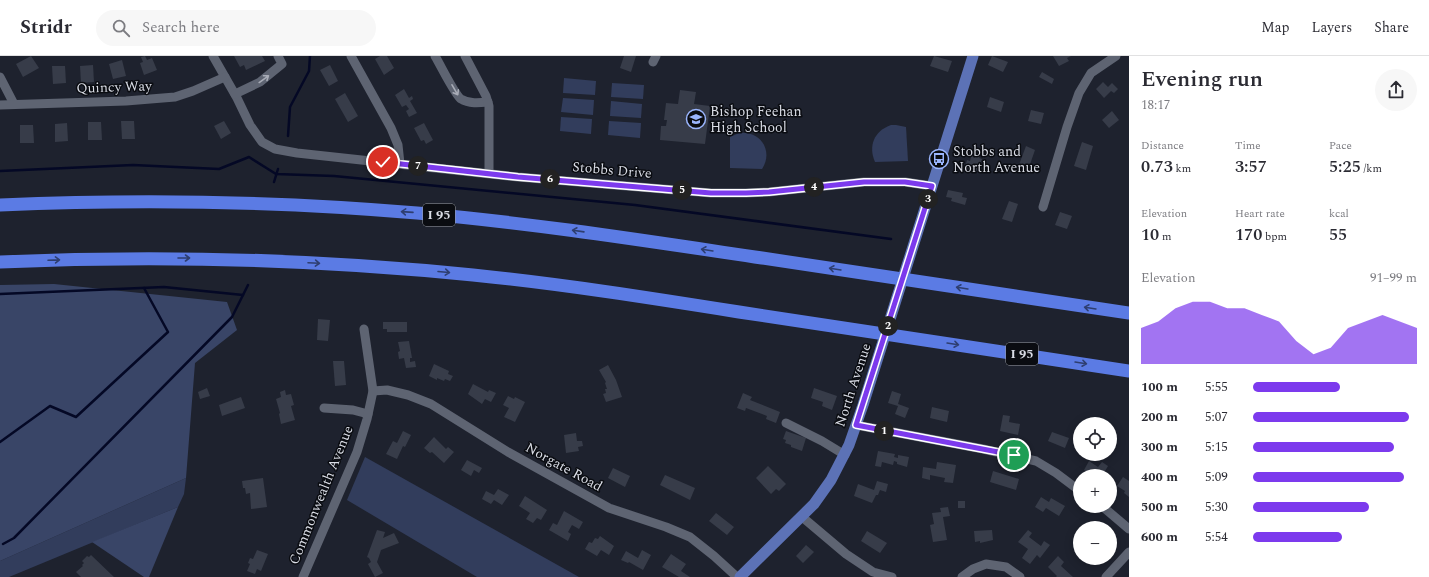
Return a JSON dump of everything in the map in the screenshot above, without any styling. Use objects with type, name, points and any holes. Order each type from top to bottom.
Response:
[{"type":"highway","name":"I 95","points":[[0,205],[120,202],[216,203],[326,207],[415,213],[510,222],[574,230],[1129,313]]},
{"type":"highway","name":"I 95","points":[[0,262],[188,258],[303,262],[474,275],[568,286],[1129,371]]},
{"type":"main road","name":"North Avenue","points":[[740,577],[814,504],[831,480],[845,456],[973,56]]},
{"type":"street","points":[[213,56],[235,94],[260,82],[280,60],[288,56]]},
{"type":"street","points":[[351,56],[391,128],[398,145],[400,164]]},
{"type":"street","points":[[435,56],[459,98],[467,102],[488,102]]},
{"type":"street","points":[[464,56],[488,102],[489,173]]},
{"type":"street","points":[[1043,207],[1067,127],[1079,93],[1091,73],[1116,56]]},
{"type":"street","name":"Quincy Way","points":[[0,105],[126,101],[175,97],[193,92],[225,76]]},
{"type":"street","points":[[0,77],[14,104]]},
{"type":"street","name":"Stobbs Drive","points":[[235,94],[250,125],[262,142],[275,149],[297,153],[489,173],[711,193],[769,192],[864,182],[905,182],[932,186]]},
{"type":"street","name":"Commonwealth Avenue","points":[[303,577],[357,452],[368,414],[372,391],[364,329]]},
{"type":"street","name":"Norgate Road","points":[[372,391],[387,390],[408,395],[431,404],[508,452],[609,508],[666,527],[690,537],[737,577]]},
{"type":"street","points":[[324,408],[353,410],[368,414]]},
{"type":"street","points":[[786,423],[822,441],[845,456]]},
{"type":"street","points":[[856,425],[983,449],[1036,461],[1073,486]]},
{"type":"street","points":[[1111,513],[1129,528]]},
{"type":"street","points":[[801,516],[846,554],[873,572],[892,577]]},
{"type":"street","points":[[1106,577],[1129,552]]},
{"type":"street","points":[[962,577],[972,570],[986,564],[1006,567],[1020,577]]},
{"type":"shaded area","points":[[564,78],[596,81],[595,95],[563,93]]},
{"type":"shaded area","points":[[612,83],[644,85],[643,99],[611,97]]},
{"type":"shaded area","points":[[563,98],[594,100],[593,115],[561,112]]},
{"type":"shaded area","points":[[611,101],[642,104],[641,118],[610,116]]},
{"type":"shaded area","points":[[561,117],[592,119],[591,134],[560,131]]},
{"type":"shaded area","points":[[609,121],[641,123],[640,138],[608,135]]},
{"type":"shaded area","points":[[891,125],[906,127],[908,161],[875,162],[872,150],[874,140],[880,131]]},
{"type":"shaded area","points":[[739,133],[753,135],[759,138],[763,143],[766,149],[766,155],[762,169],[730,168],[730,137]]},
{"type":"shaded area","points":[[54,284],[227,302],[237,330],[195,363],[186,478],[0,561],[0,285]]},
{"type":"shaded area","points":[[365,457],[579,577],[477,577],[347,500]]},
{"type":"shaded area","points":[[186,478],[184,494],[178,507],[9,577],[0,577],[0,561]]},
{"type":"shaded area","points":[[178,507],[149,577],[144,577],[92,542]]},
{"type":"building","points":[[31,56],[39,68],[23,77],[16,64]]},
{"type":"building","points":[[145,56],[147,60],[152,58],[157,70],[144,75],[140,63],[143,62],[141,57]]},
{"type":"building","points":[[234,56],[262,56],[265,61],[246,70],[244,65],[240,67]]},
{"type":"building","points":[[380,56],[387,56],[394,68],[384,75],[375,59]]},
{"type":"building","points":[[624,56],[636,56],[631,72],[620,68]]},
{"type":"building","points":[[934,56],[952,61],[948,72],[930,66]]},
{"type":"building","points":[[992,56],[1008,62],[1003,72],[988,65]]},
{"type":"building","points":[[1053,56],[1071,56],[1067,58],[1069,61],[1059,66]]},
{"type":"building","points":[[122,60],[126,76],[113,79],[109,64]]},
{"type":"building","points":[[93,65],[94,82],[81,83],[80,66]]},
{"type":"building","points":[[330,65],[338,81],[329,86],[320,70]]},
{"type":"building","points":[[52,66],[65,66],[66,83],[53,84]]},
{"type":"building","points":[[1042,72],[1054,79],[1052,84],[1039,77]]},
{"type":"building","points":[[1103,82],[1108,87],[1112,83],[1118,89],[1114,93],[1111,91],[1104,98],[1096,89]]},
{"type":"building","points":[[404,89],[409,98],[412,96],[413,99],[410,101],[417,113],[409,117],[406,111],[409,109],[406,105],[402,107],[395,95]]},
{"type":"building","points":[[680,90],[696,92],[694,104],[710,106],[705,144],[660,140],[661,126],[666,126],[667,120],[664,120],[666,103],[678,104]]},
{"type":"building","points":[[345,93],[358,116],[348,122],[335,99]]},
{"type":"building","points":[[990,97],[1004,102],[1001,112],[987,107]]},
{"type":"building","points":[[1031,110],[1044,113],[1041,124],[1028,121]]},
{"type":"building","points":[[1112,111],[1119,120],[1109,128],[1102,120]]},
{"type":"building","points":[[121,121],[134,121],[135,139],[122,139]]},
{"type":"building","points":[[224,121],[231,133],[221,139],[214,126]]},
{"type":"building","points":[[88,122],[101,122],[102,140],[88,140]]},
{"type":"building","points":[[67,123],[68,141],[55,142],[55,124]]},
{"type":"building","points":[[424,123],[433,140],[426,144],[424,140],[421,141],[414,128]]},
{"type":"building","points":[[20,125],[33,125],[34,143],[20,143]]},
{"type":"building","points":[[1082,142],[1093,146],[1086,170],[1074,166]]},
{"type":"building","points":[[1026,146],[1035,150],[1027,173],[1017,170]]},
{"type":"building","points":[[972,153],[980,155],[979,158],[982,159],[981,163],[978,163],[976,173],[964,171],[967,160],[970,161]]},
{"type":"building","points":[[948,190],[963,193],[962,197],[967,198],[965,205],[951,201],[952,198],[946,197]]},
{"type":"building","points":[[1009,201],[1018,204],[1012,222],[1002,219]]},
{"type":"building","points":[[1060,212],[1072,216],[1067,229],[1055,225]]},
{"type":"building","points":[[318,319],[330,320],[328,341],[317,340]]},
{"type":"building","points":[[383,322],[407,322],[407,332],[387,332],[387,329],[383,329]]},
{"type":"building","points":[[409,341],[412,358],[410,358],[410,362],[415,361],[416,367],[406,368],[404,358],[399,359],[398,352],[400,351],[398,342]]},
{"type":"building","points":[[333,361],[344,361],[346,385],[335,386]]},
{"type":"building","points":[[434,364],[449,371],[448,374],[453,376],[450,381],[445,379],[444,381],[437,378],[437,380],[429,376]]},
{"type":"building","points":[[608,365],[616,380],[622,397],[606,402],[603,394],[606,393],[605,389],[607,389],[606,382],[599,370]]},
{"type":"building","points":[[473,384],[488,392],[489,390],[496,393],[491,402],[485,399],[482,404],[468,394]]},
{"type":"building","points":[[207,388],[210,396],[200,399],[198,392]]},
{"type":"building","points":[[814,388],[837,396],[832,410],[822,406],[823,402],[811,398]]},
{"type":"building","points":[[285,390],[286,395],[291,394],[294,405],[291,406],[295,420],[281,424],[276,399],[281,397],[280,392]]},
{"type":"building","points":[[892,391],[901,394],[898,404],[909,408],[905,418],[895,414],[898,406],[888,403]]},
{"type":"building","points":[[743,393],[752,397],[750,400],[780,412],[776,423],[766,419],[767,416],[746,408],[745,411],[737,408]]},
{"type":"building","points":[[508,396],[514,399],[515,397],[525,402],[515,422],[504,417],[509,408],[503,405]]},
{"type":"building","points":[[241,397],[245,408],[222,416],[219,405]]},
{"type":"building","points":[[932,407],[949,411],[947,422],[930,418]]},
{"type":"building","points":[[1003,415],[1010,416],[1009,422],[1020,424],[1018,435],[1000,431]]},
{"type":"building","points":[[403,431],[411,435],[405,447],[403,446],[397,459],[386,454],[393,441],[397,443]]},
{"type":"building","points":[[786,431],[806,438],[802,451],[785,443],[786,440],[783,439]]},
{"type":"building","points":[[1052,432],[1069,438],[1065,448],[1048,441]]},
{"type":"building","points":[[576,433],[577,441],[582,441],[583,446],[578,447],[579,451],[566,453],[564,435]]},
{"type":"building","points":[[434,437],[446,449],[448,447],[454,452],[444,463],[432,452],[430,453],[424,448]]},
{"type":"building","points":[[878,451],[895,454],[894,457],[898,458],[898,455],[909,457],[907,467],[897,464],[897,462],[894,461],[893,465],[882,462],[881,467],[875,466]]},
{"type":"building","points":[[467,460],[482,468],[479,473],[474,470],[471,476],[461,470]]},
{"type":"building","points":[[1089,461],[1098,467],[1102,462],[1108,466],[1106,469],[1085,469]]},
{"type":"building","points":[[937,462],[956,465],[953,483],[944,482],[945,478],[930,475],[930,480],[922,478],[923,467],[936,469]]},
{"type":"building","points":[[768,466],[786,484],[779,491],[776,489],[771,494],[756,478]]},
{"type":"building","points":[[613,468],[630,476],[625,487],[608,478]]},
{"type":"building","points":[[993,471],[1019,479],[1016,490],[990,482]]},
{"type":"building","points":[[665,475],[695,488],[690,500],[660,485]]},
{"type":"building","points":[[1123,477],[1129,481],[1129,497],[1124,493],[1125,491],[1117,486]]},
{"type":"building","points":[[263,478],[267,507],[251,509],[250,493],[246,494],[242,481]]},
{"type":"building","points":[[877,481],[888,484],[886,492],[880,490],[872,503],[854,496],[858,484],[874,490]]},
{"type":"building","points":[[498,489],[509,495],[502,505],[494,500],[491,504],[482,499],[486,491],[494,495]]},
{"type":"building","points":[[525,496],[547,510],[541,520],[537,518],[533,523],[526,519],[530,513],[519,506]]},
{"type":"building","points":[[1041,497],[1049,502],[1051,498],[1065,506],[1059,516],[1046,508],[1043,512],[1035,507]]},
{"type":"building","points":[[958,501],[965,501],[965,508],[958,508]]},
{"type":"building","points":[[948,507],[950,516],[943,517],[947,540],[933,542],[930,525],[934,524],[932,513],[941,512],[940,508]]},
{"type":"building","points":[[564,511],[583,522],[579,529],[572,525],[568,532],[571,534],[568,541],[549,530],[553,523],[557,525]]},
{"type":"building","points":[[716,513],[734,527],[727,535],[709,521]]},
{"type":"building","points":[[377,530],[385,532],[383,538],[394,533],[399,543],[381,550],[377,562],[383,573],[375,577],[368,564],[371,562],[367,557]]},
{"type":"building","points":[[992,530],[993,540],[980,543],[980,541],[975,542],[974,531]]},
{"type":"building","points":[[1028,530],[1032,533],[1029,537],[1041,546],[1044,541],[1050,545],[1040,558],[1037,555],[1030,564],[1022,558],[1028,549],[1018,542]]},
{"type":"building","points":[[867,531],[887,543],[880,553],[861,541]]},
{"type":"building","points":[[600,536],[614,546],[609,555],[601,550],[597,556],[585,549],[589,542],[592,543],[595,538],[598,539]]},
{"type":"building","points":[[806,545],[814,552],[803,563],[796,556]]},
{"type":"building","points":[[257,550],[268,554],[261,571],[257,569],[255,574],[247,571],[250,564],[248,563],[250,558],[253,559]]},
{"type":"building","points":[[642,550],[651,555],[643,570],[629,562],[628,563],[621,560],[626,551],[638,558]]},
{"type":"building","points":[[671,554],[686,564],[681,571],[690,577],[679,577],[662,567]]},
{"type":"building","points":[[91,555],[114,577],[81,577],[76,572],[83,566],[82,565],[84,563],[82,561],[87,556],[89,557]]},
{"type":"building","points":[[1058,556],[1064,562],[1061,566],[1073,577],[1056,577],[1057,576],[1048,567]]},
{"type":"waterway","points":[[288,136],[290,107],[309,71],[310,56]]},
{"type":"waterway","points":[[0,171],[133,165],[219,169],[249,157],[276,174],[334,176],[635,205],[891,239]]},
{"type":"waterway","points":[[274,182],[278,169]]},
{"type":"waterway","points":[[3,544],[14,538],[232,317],[248,285]]},
{"type":"waterway","points":[[0,294],[164,287],[243,295]]},
{"type":"waterway","points":[[0,442],[50,406],[76,417],[168,332],[144,288]]},
{"type":"place","name":"Bishop Feehan High School","points":[[696,119]]},
{"type":"place","name":"Stobbs and North Avenue","points":[[939,159]]},
{"type":"route","points":[[383,162],[518,177],[569,180],[711,193],[769,192],[864,182],[905,182],[932,186],[856,425],[928,440],[1014,455]]}]
